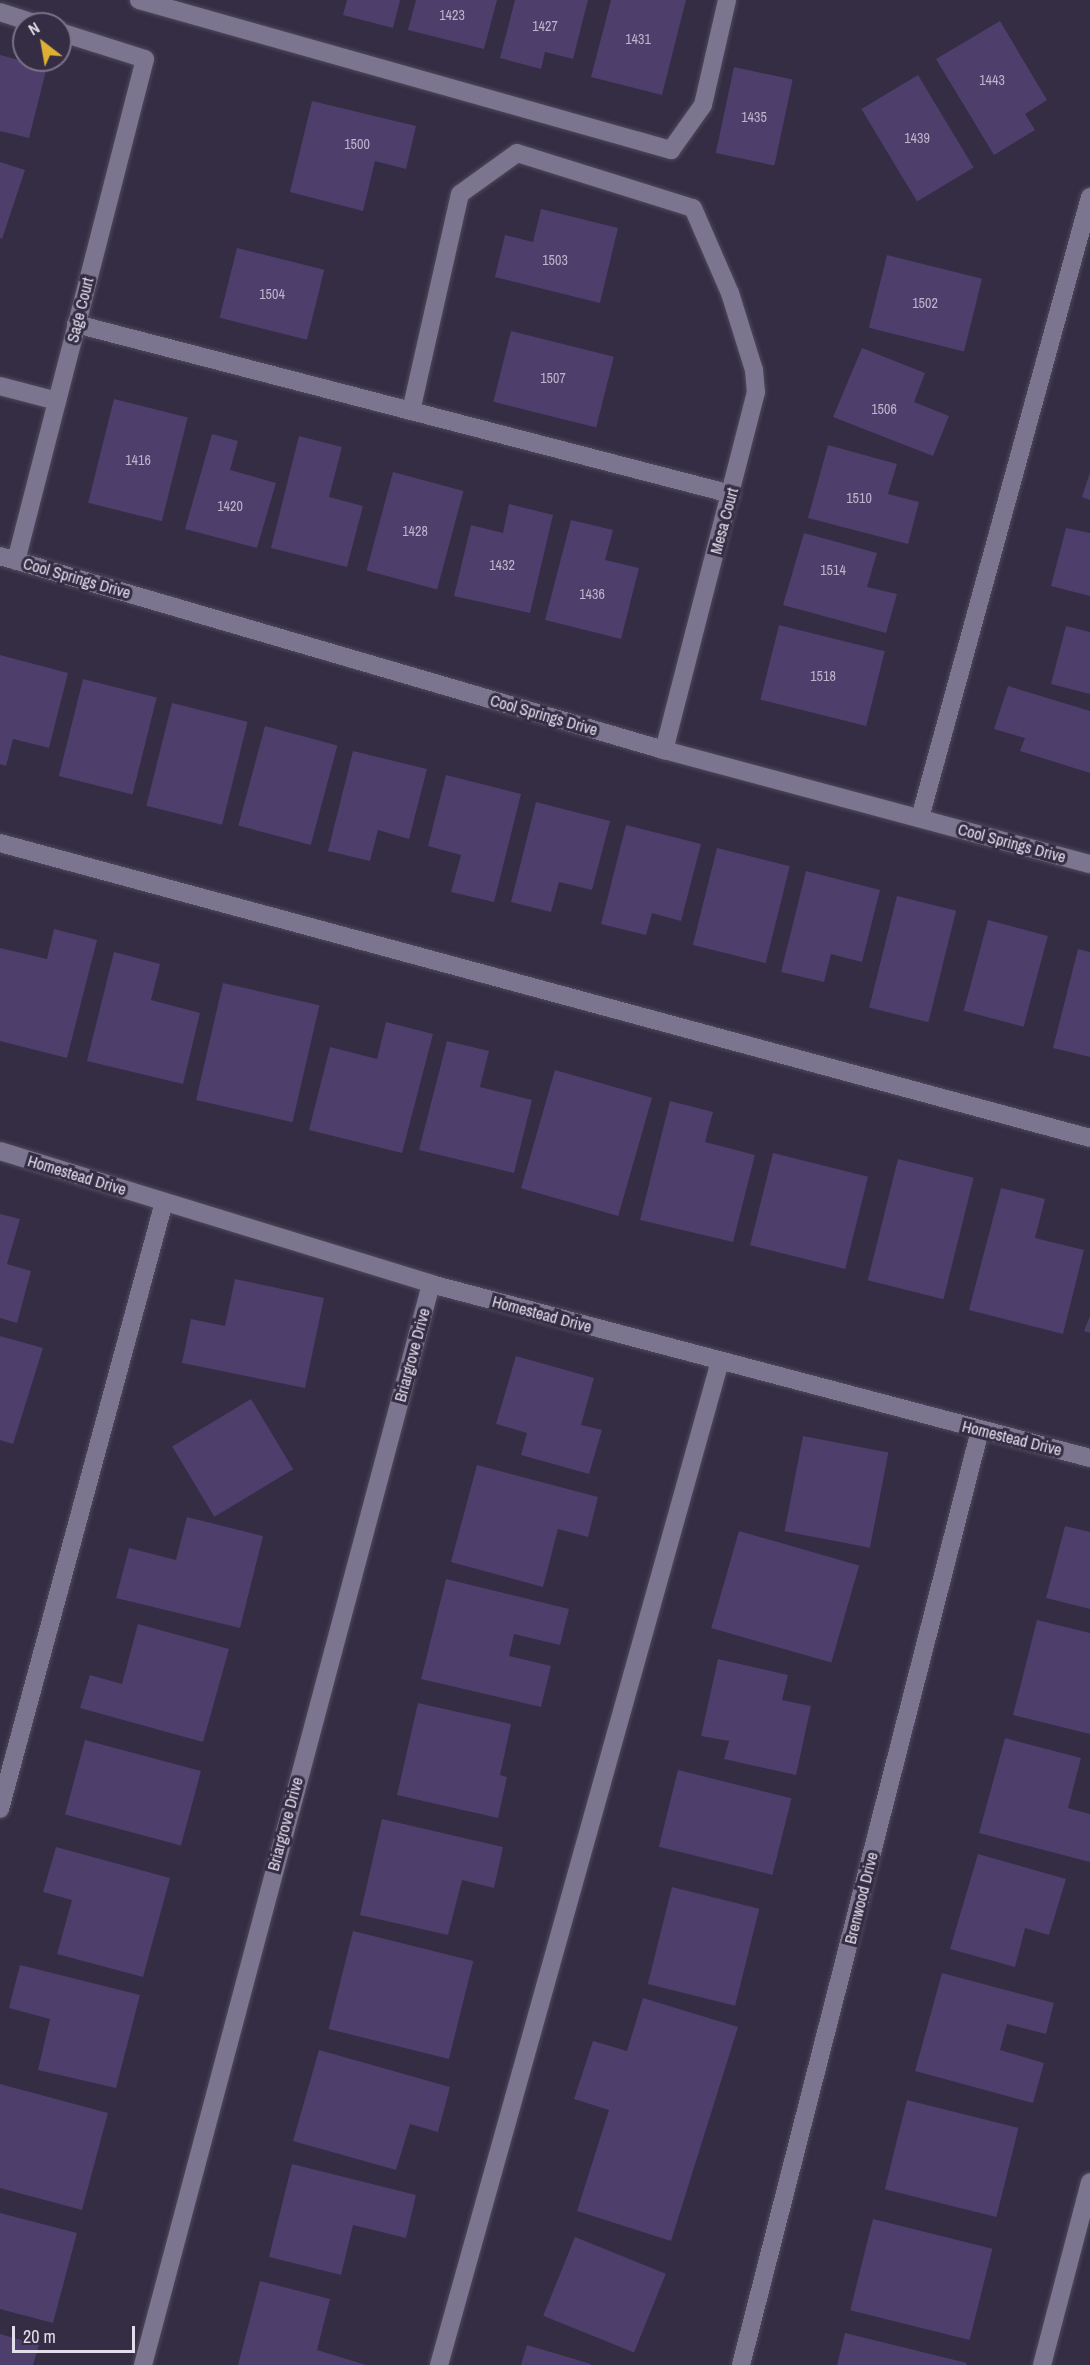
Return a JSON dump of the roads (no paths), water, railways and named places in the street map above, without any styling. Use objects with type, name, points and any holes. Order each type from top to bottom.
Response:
[{"type":"street","points":[[139,0],[671,150],[703,105],[727,0]]},
{"type":"street","name":"Sage Court","points":[[8,558],[57,401],[145,59],[72,36]]},
{"type":"street","name":"Mesa Court","points":[[411,411],[460,194],[517,153],[693,208],[730,292],[754,370],[756,392],[664,750]]},
{"type":"street","points":[[920,818],[1090,197]]},
{"type":"street","points":[[76,324],[731,494]]},
{"type":"street","points":[[0,386],[57,401]]},
{"type":"street","name":"Cool Springs Drive","points":[[8,558],[664,750],[1090,864]]},
{"type":"street","points":[[0,843],[1090,1138]]},
{"type":"street","name":"Homestead Drive","points":[[0,1151],[431,1284],[1090,1458]]},
{"type":"street","points":[[0,1809],[164,1202]]},
{"type":"street","name":"Briargrove Drive","points":[[143,2365],[431,1284]]},
{"type":"street","points":[[440,2365],[720,1361]]},
{"type":"street","name":"Brenwood Drive","points":[[741,2365],[980,1430]]},
{"type":"street","points":[[1042,2365],[1090,2182]]}]
